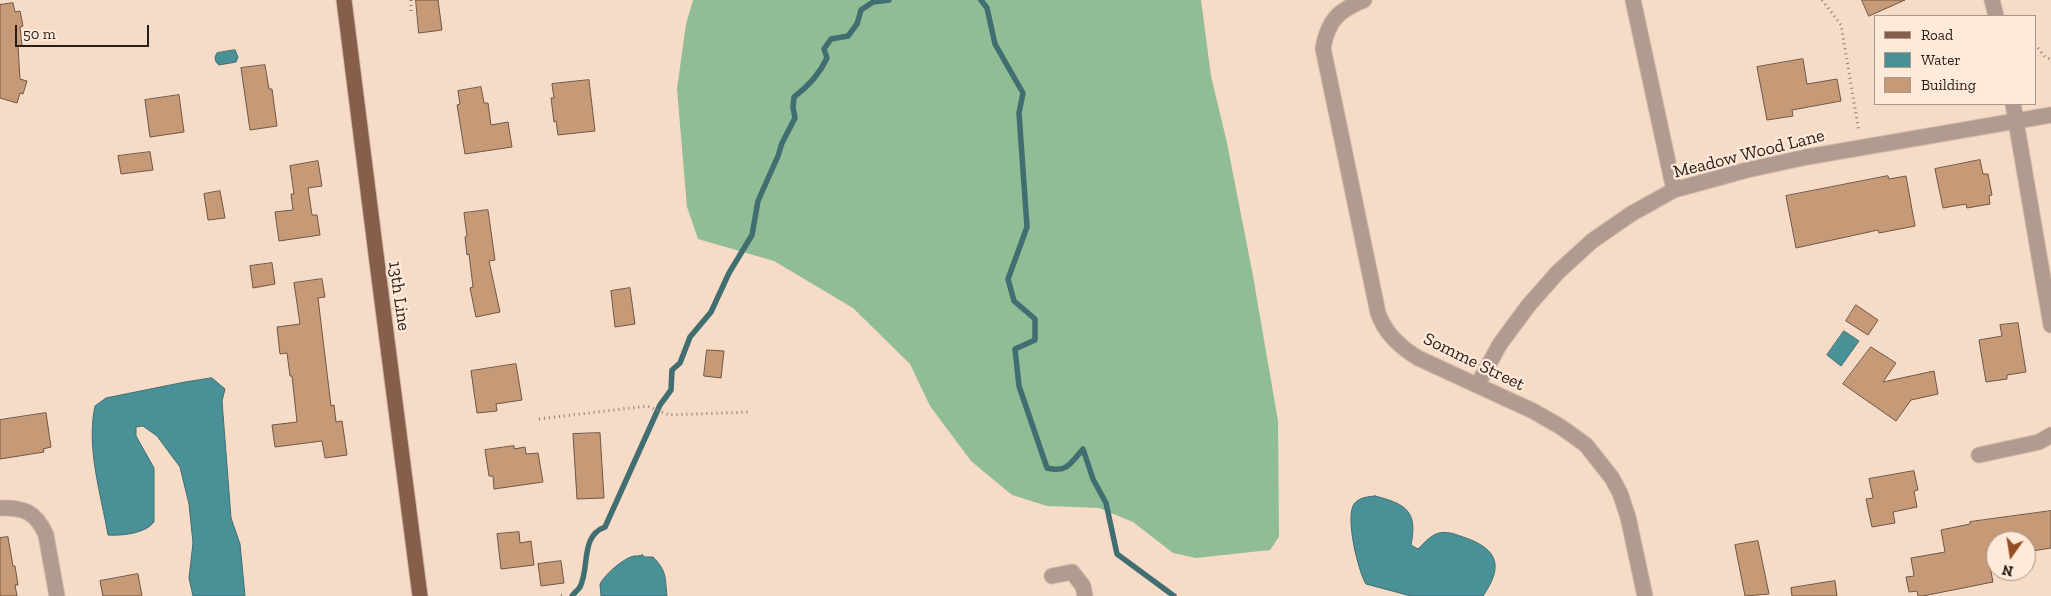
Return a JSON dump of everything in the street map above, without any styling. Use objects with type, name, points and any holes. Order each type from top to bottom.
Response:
[{"type":"main road","name":"13th Line","points":[[344,0],[364,156],[371,228],[420,596]]},
{"type":"street","name":"Somme Street","points":[[1364,0],[1349,6],[1334,20],[1329,27],[1324,48],[1382,325],[1402,348],[1418,358],[1478,384],[1561,427],[1595,454],[1612,478],[1628,517],[1645,596]]},
{"type":"street","points":[[1633,0],[1674,190]]},
{"type":"street","points":[[1992,0],[1996,15]]},
{"type":"street","points":[[2013,105],[2051,325]]},
{"type":"street","name":"Meadow Wood Lane","points":[[1478,384],[1500,344],[1528,306],[1558,272],[1592,241],[1631,214],[1674,190],[1747,170],[1862,147],[2051,115]]},
{"type":"street","points":[[1980,455],[2039,442],[2051,434]]},
{"type":"street","points":[[0,508],[16,508],[26,511],[35,518],[46,535],[57,596]]},
{"type":"street","points":[[1052,576],[1072,572],[1083,586],[1085,596]]},
{"type":"path","points":[[411,0],[411,15]]},
{"type":"path","points":[[1822,0],[1841,26],[1862,147]]},
{"type":"path","points":[[2038,48],[2045,57],[2050,59]]},
{"type":"path","points":[[540,419],[647,406],[669,415],[750,412]]},
{"type":"green space","points":[[693,0],[1201,0],[1211,76],[1227,143],[1253,276],[1278,421],[1279,537],[1270,550],[1196,558],[1173,553],[1133,522],[1099,508],[1047,506],[1012,495],[971,461],[930,406],[910,364],[853,308],[774,261],[698,239],[687,207],[677,89],[686,24]]},
{"type":"water","points":[[235,50],[238,57],[236,62],[219,65],[216,62],[215,57],[217,53]]},
{"type":"water","points":[[1844,331],[1859,341],[1841,366],[1827,355]]},
{"type":"water","points":[[212,378],[225,389],[222,401],[231,518],[240,544],[245,596],[193,596],[189,578],[193,543],[189,504],[180,467],[157,436],[143,426],[136,427],[136,436],[154,468],[154,522],[146,529],[127,534],[108,535],[95,471],[92,438],[95,406],[106,398]]},
{"type":"water","points":[[1375,496],[1395,502],[1407,511],[1413,524],[1411,545],[1418,549],[1439,533],[1453,534],[1466,538],[1485,548],[1491,554],[1495,568],[1489,586],[1483,596],[1411,596],[1366,584],[1359,568],[1351,520],[1354,504],[1364,498]]},
{"type":"water","points":[[642,555],[653,557],[661,566],[667,596],[601,596],[600,584],[610,571],[630,557]]},
{"type":"building","points":[[416,0],[438,0],[442,30],[419,33]]},
{"type":"building","points":[[1862,0],[1905,0],[1869,16]]},
{"type":"building","points":[[13,3],[15,12],[20,11],[23,26],[20,27],[22,45],[18,46],[20,79],[27,81],[23,94],[20,93],[17,103],[0,98],[0,5]]},
{"type":"building","points":[[1803,59],[1807,84],[1837,79],[1841,101],[1792,110],[1793,116],[1767,120],[1757,67]]},
{"type":"building","points":[[265,65],[269,89],[272,89],[277,126],[250,130],[241,68]]},
{"type":"building","points":[[589,80],[595,131],[558,135],[556,121],[554,122],[551,98],[554,98],[552,84]]},
{"type":"building","points":[[481,87],[484,103],[488,103],[491,125],[508,122],[512,147],[465,154],[457,105],[460,104],[458,91]]},
{"type":"building","points":[[179,95],[184,132],[150,137],[145,100]]},
{"type":"building","points":[[150,152],[153,170],[121,174],[118,156]]},
{"type":"building","points":[[1980,160],[1983,174],[1988,174],[1992,195],[1989,196],[1990,204],[1967,208],[1966,204],[1943,208],[1935,169]]},
{"type":"building","points":[[318,161],[322,186],[308,188],[312,215],[317,215],[320,235],[279,241],[275,212],[293,210],[291,194],[294,194],[290,166]]},
{"type":"building","points":[[1888,176],[1889,179],[1906,176],[1915,226],[1879,233],[1878,230],[1796,248],[1786,196]]},
{"type":"building","points":[[220,191],[225,218],[208,220],[204,194]]},
{"type":"building","points":[[488,210],[495,260],[489,261],[500,312],[476,317],[470,288],[473,287],[469,254],[467,255],[464,213]]},
{"type":"building","points":[[272,263],[275,284],[253,288],[250,266]]},
{"type":"building","points":[[322,279],[325,297],[318,298],[331,406],[334,405],[336,422],[342,421],[347,455],[325,458],[322,441],[275,447],[272,425],[297,422],[292,376],[290,376],[287,353],[280,354],[277,327],[300,324],[294,283]]},
{"type":"building","points":[[630,288],[635,324],[615,327],[611,291]]},
{"type":"building","points":[[1856,305],[1878,320],[1868,335],[1846,321]]},
{"type":"building","points":[[2018,323],[2026,372],[2007,375],[2007,379],[1986,382],[1979,340],[2002,336],[2000,325]]},
{"type":"building","points":[[1871,347],[1896,363],[1883,382],[1934,371],[1938,394],[1911,400],[1896,421],[1843,384]]},
{"type":"building","points":[[707,350],[724,351],[721,378],[704,376]]},
{"type":"building","points":[[516,364],[522,400],[496,404],[497,411],[477,413],[471,371]]},
{"type":"building","points":[[46,413],[51,447],[43,449],[44,452],[0,459],[0,420]]},
{"type":"building","points":[[600,433],[604,498],[577,499],[573,434]]},
{"type":"building","points":[[514,446],[514,449],[525,447],[526,454],[538,453],[543,482],[494,489],[493,476],[489,476],[485,450]]},
{"type":"building","points":[[1914,471],[1918,490],[1914,491],[1917,507],[1893,512],[1895,523],[1872,527],[1866,499],[1873,498],[1869,479]]},
{"type":"building","points":[[2051,511],[2051,548],[2036,550],[2036,531],[1986,531],[1986,581],[1993,582],[1923,596],[1918,596],[1917,591],[1909,592],[1906,577],[1914,576],[1911,558],[1945,552],[1941,530],[1970,524],[1970,522]]},
{"type":"building","points":[[519,532],[520,543],[531,541],[534,565],[501,569],[497,534]]},
{"type":"building","points":[[8,537],[18,585],[15,585],[17,596],[0,596],[0,538]]},
{"type":"building","points":[[1758,541],[1769,594],[1745,596],[1735,545]]},
{"type":"building","points":[[561,561],[564,583],[541,586],[538,564]]},
{"type":"building","points":[[138,574],[142,596],[103,596],[100,581]]},
{"type":"building","points":[[1835,581],[1837,596],[1792,596],[1791,588]]},
{"type":"waterway","points":[[572,596],[580,587],[583,579],[587,553],[592,537],[597,531],[605,527],[660,405],[671,390],[672,370],[680,363],[690,337],[711,312],[729,273],[752,235],[758,201],[782,143],[795,118],[794,97],[821,70],[827,58],[824,49],[831,39],[848,36],[857,24],[861,10],[873,2],[889,0]]},
{"type":"waterway","points":[[981,0],[987,8],[995,44],[1023,93],[1019,113],[1027,227],[1008,279],[1014,301],[1035,319],[1035,340],[1015,349],[1019,386],[1047,468],[1059,469],[1068,466],[1083,449],[1093,479],[1106,503],[1117,554],[1174,596]]}]
